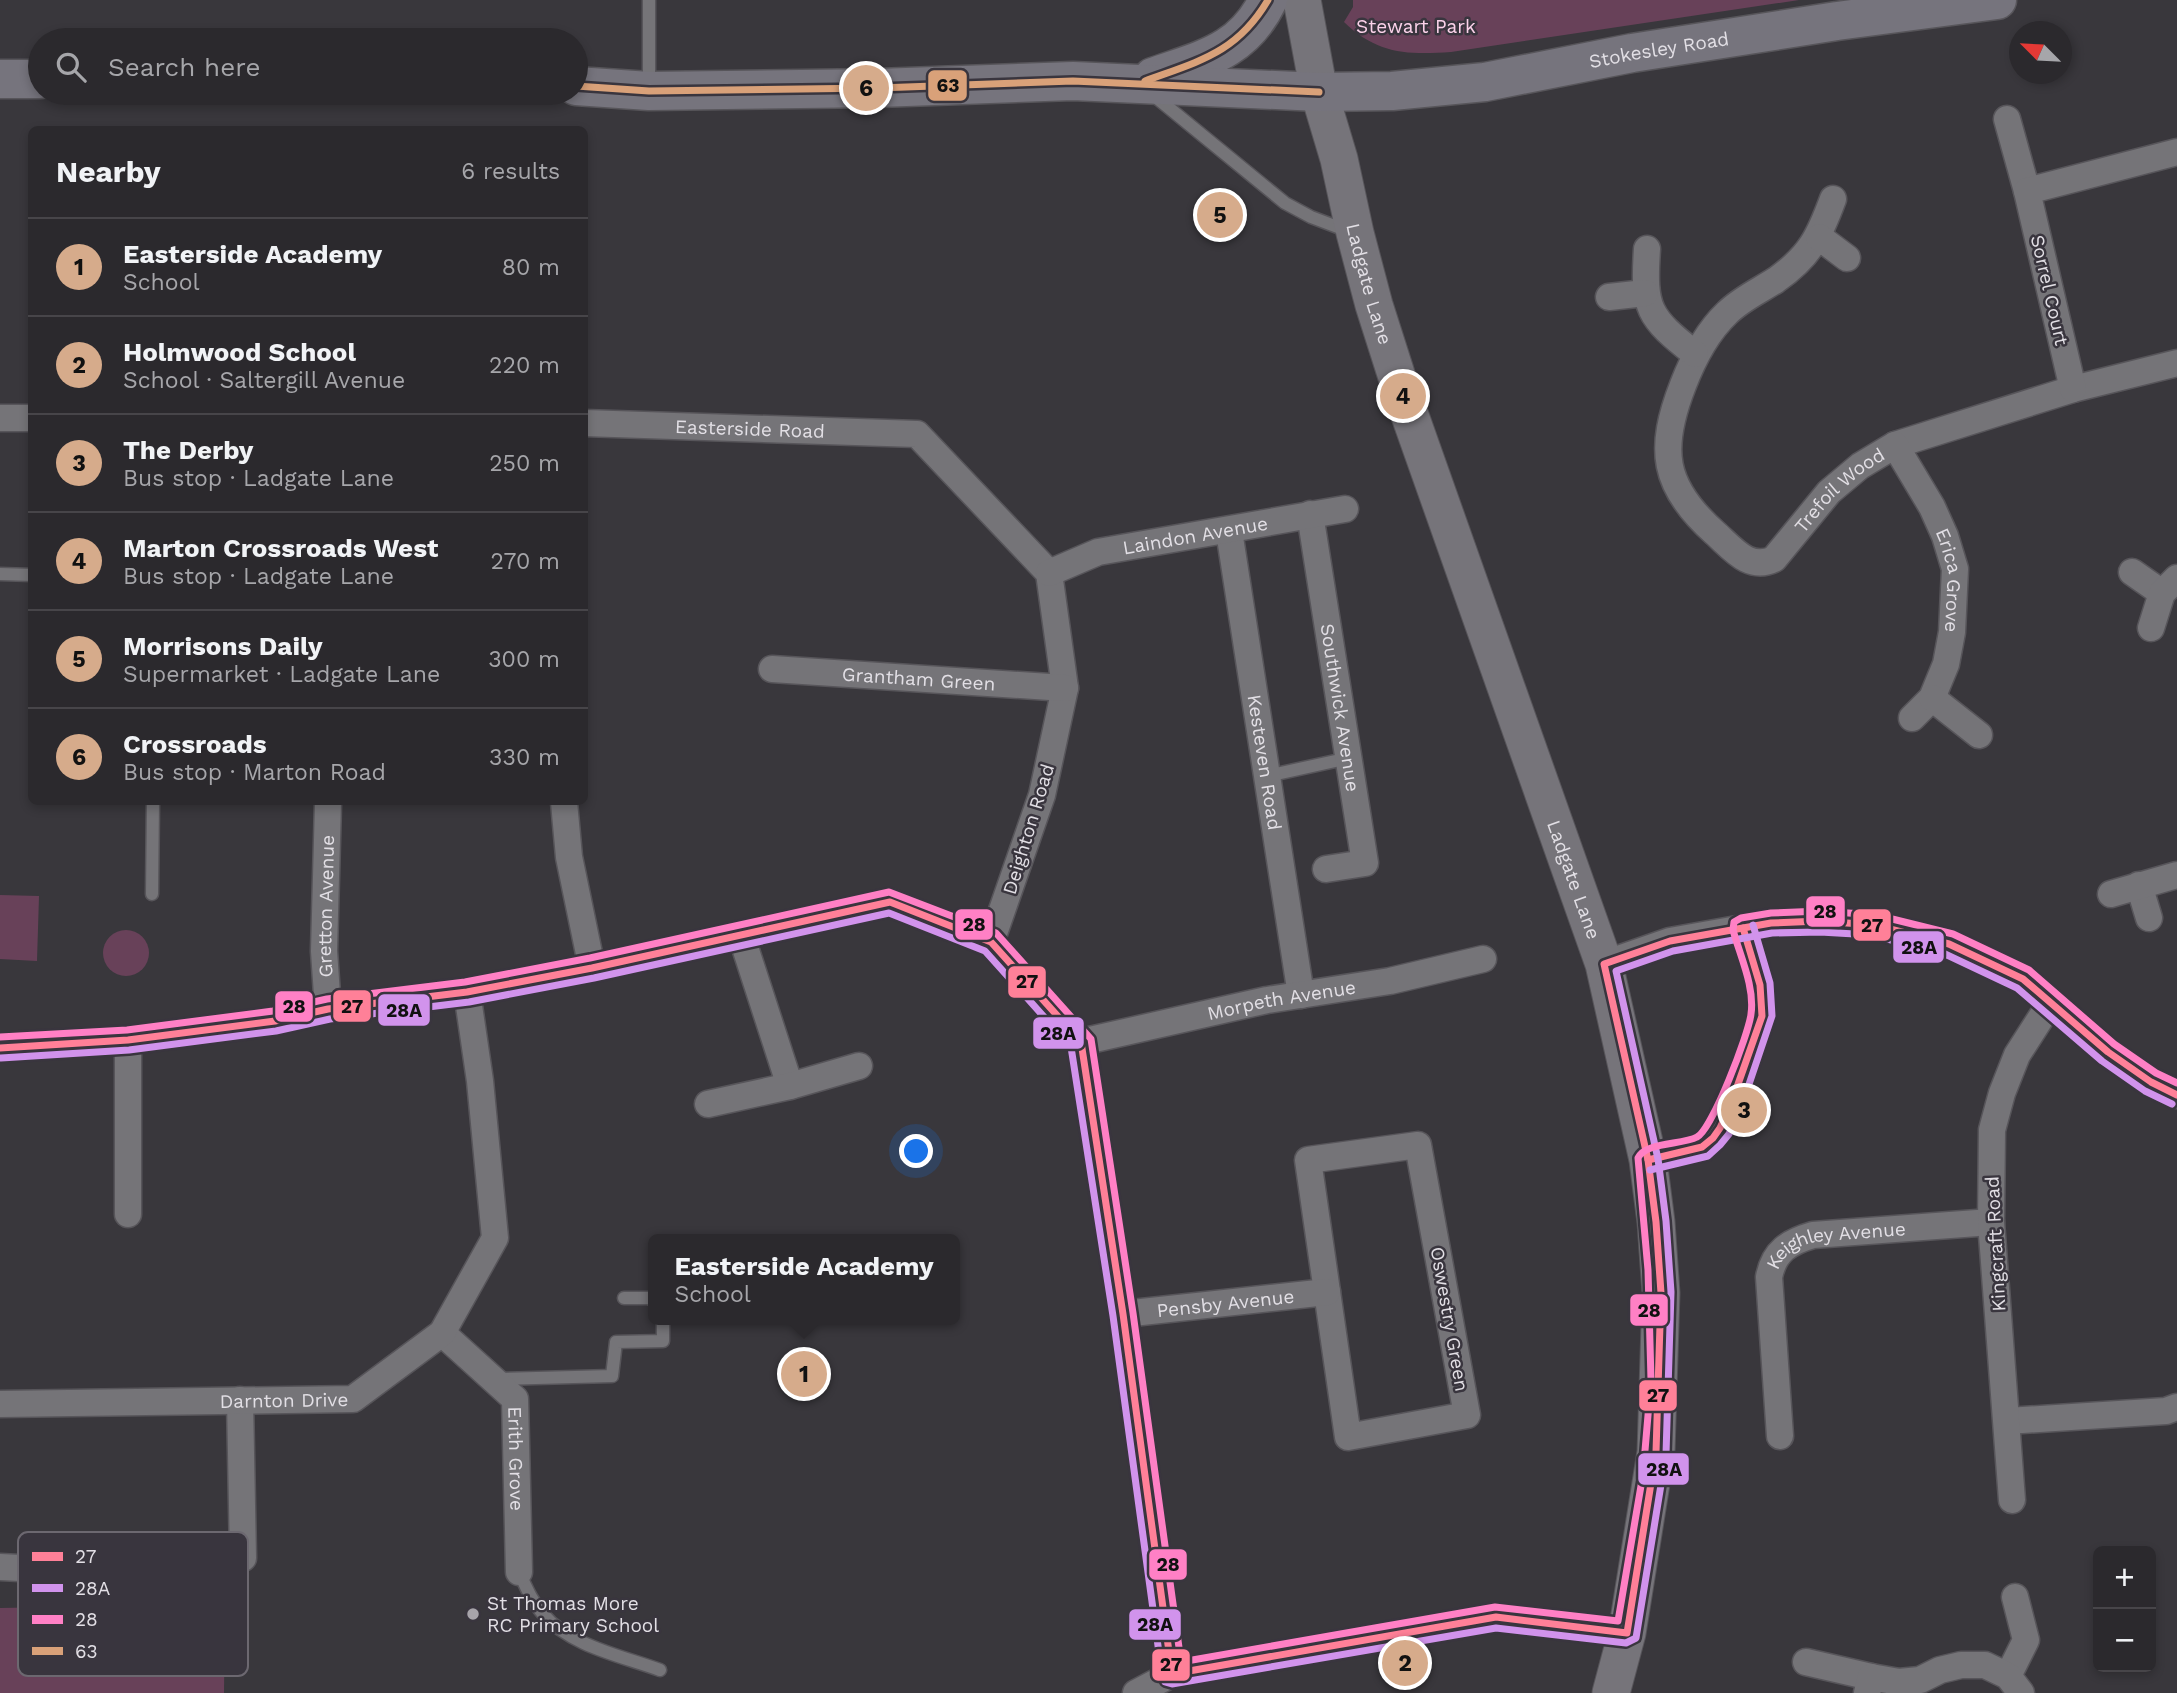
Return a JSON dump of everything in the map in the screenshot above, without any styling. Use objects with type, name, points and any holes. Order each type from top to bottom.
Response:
[{"type":"main road","points":[[1138,83],[1228,48],[1251,28],[1268,0]]},
{"type":"main road","name":"Ladgate Lane","points":[[1302,0],[1319,92],[1339,159],[1374,304],[1403,396],[1604,964],[1648,1160],[1661,1293],[1656,1452],[1627,1633],[1611,1693]]},
{"type":"main road","name":"Stokesley Road","points":[[588,87],[649,91],[877,88],[1073,81],[1319,92],[1392,91],[1485,82],[1632,53],[1997,0]]},
{"type":"main road","points":[[0,79],[28,79]]},
{"type":"street","name":"Sorrel Court","points":[[2007,120],[2073,389]]},
{"type":"street","points":[[2026,191],[2177,152]]},
{"type":"street","name":"Trefoil Wood","points":[[1833,199],[1819,237],[1799,261],[1725,314],[1695,354],[1670,425],[1666,449],[1672,477],[1685,501],[1707,526],[1749,560],[1764,564],[1774,559],[1829,492],[1860,466],[1895,444],[2073,389],[2177,363]]},
{"type":"street","points":[[1819,237],[1847,258]]},
{"type":"street","points":[[1647,249],[1645,293],[1655,319],[1664,330],[1695,354]]},
{"type":"street","points":[[1609,298],[1645,293]]},
{"type":"street","points":[[0,418],[28,418]]},
{"type":"street","name":"Easterside Road","points":[[588,424],[917,434],[1049,573]]},
{"type":"street","name":"Erica Grove","points":[[1895,444],[1932,507],[1945,536],[1955,569],[1952,632],[1946,664],[1932,698],[1912,718]]},
{"type":"street","name":"Laindon Avenue","points":[[1049,573],[1098,552],[1345,509]]},
{"type":"street","name":"Southwick Avenue","points":[[1310,514],[1365,863],[1326,869]]},
{"type":"street","name":"Kesteven Road","points":[[1229,531],[1301,995]]},
{"type":"street","points":[[2132,572],[2170,586],[2151,628]]},
{"type":"street","name":"Deighton Road","points":[[991,942],[1042,795],[1065,688],[1049,573]]},
{"type":"street","name":"Grantham Green","points":[[772,669],[1065,688]]},
{"type":"street","points":[[1932,698],[1979,735]]},
{"type":"street","name":"Gretton Avenue","points":[[328,805],[324,951],[328,1009]]},
{"type":"street","points":[[564,805],[569,858],[592,968]]},
{"type":"street","points":[[2110,894],[2177,875]]},
{"type":"street","points":[[2139,885],[2148,918]]},
{"type":"street","points":[[0,1048],[128,1041],[275,1021],[328,1009],[467,992],[592,968],[890,902],[991,942],[1081,1042],[1123,1314],[1172,1674]]},
{"type":"street","points":[[1604,964],[1670,940],[1771,923],[1820,921],[1874,925],[1949,944],[2023,979],[2108,1052],[2151,1082],[2177,1095]]},
{"type":"street","points":[[741,935],[790,1086]]},
{"type":"street","name":"Morpeth Avenue","points":[[1081,1042],[1266,1000],[1390,981],[1483,959]]},
{"type":"street","name":"Darnton Drive","points":[[0,1404],[353,1398],[442,1334],[495,1237],[480,1082],[467,992]]},
{"type":"street","name":"Kingcraft Road","points":[[2012,1500],[1991,1222],[1992,1130],[2001,1093],[2017,1055],[2051,1002]]},
{"type":"street","points":[[128,1041],[128,1214]]},
{"type":"street","points":[[708,1104],[790,1086],[859,1066]]},
{"type":"street","name":"Oswestry Green","points":[[1419,1145],[1467,1415],[1348,1437],[1327,1292],[1308,1160],[1419,1145]]},
{"type":"street","name":"Keighley Avenue","points":[[1780,1436],[1769,1277],[1772,1263],[1779,1252],[1794,1241],[1813,1235],[1991,1222]]},
{"type":"street","name":"Pensby Avenue","points":[[1123,1314],[1327,1292]]},
{"type":"street","name":"Erith Grove","points":[[442,1334],[515,1399],[519,1572]]},
{"type":"street","points":[[240,1400],[243,1532]]},
{"type":"street","points":[[2007,1421],[2166,1411],[2177,1408]]},
{"type":"street","points":[[1806,1662],[1869,1685],[1920,1680],[1940,1670],[1961,1665],[1985,1665],[2015,1685],[2026,1640],[2015,1597]]},
{"type":"street","points":[[1136,1693],[1172,1674],[1496,1617],[1627,1633]]},
{"type":"lane","points":[[649,0],[649,91]]},
{"type":"lane","points":[[1138,83],[1285,203],[1311,217],[1355,233]]},
{"type":"lane","points":[[0,574],[28,575]]},
{"type":"lane","points":[[1267,776],[1349,758]]},
{"type":"lane","points":[[152,894],[153,805]]},
{"type":"lane","points":[[1648,1160],[1702,1147],[1720,1128],[1731,1104],[1762,1016],[1760,985],[1742,928]]},
{"type":"lane","points":[[624,1298],[648,1298]]},
{"type":"lane","points":[[492,1379],[612,1376],[616,1342],[663,1341],[663,1325]]},
{"type":"lane","points":[[519,1572],[530,1596],[558,1629],[585,1643],[660,1670]]},
{"type":"green space","name":"Stewart Park","points":[[1353,0],[1799,0],[1451,52],[1420,53],[1393,50],[1368,41],[1356,33],[1344,22],[1353,7]]},
{"type":"green space","points":[[0,895],[39,896],[37,961],[0,959]]},
{"type":"green space","points":[[126,930],[142,937],[149,953],[142,969],[126,976],[110,969],[103,953],[110,937]]},
{"type":"green space","points":[[0,1608],[18,1608],[18,1676],[224,1676],[224,1693],[0,1693]]},
{"type":"transit line","name":"63","points":[[1145,81],[1199,61],[1230,44],[1256,18],[1268,0]]},
{"type":"transit line","name":"63","points":[[588,87],[649,91],[878,88],[1073,81],[1319,92]]},
{"type":"transit line","name":"28","points":[[0,1037],[127,1030],[273,1011],[327,999],[465,982],[590,958],[889,892],[996,933],[1091,1039],[1133,1313],[1181,1662],[1495,1607],[1618,1621],[1643,1474],[1651,1380],[1648,1270],[1638,1158],[1656,1146],[1697,1137],[1711,1118],[1729,1080],[1749,1024],[1752,1004],[1749,982],[1733,930],[1734,922],[1741,918],[1771,913],[1821,911],[1876,915],[1953,934],[2029,970],[2114,1044],[2156,1073],[2177,1083]]},
{"type":"transit line","name":"27","points":[[0,1048],[128,1040],[275,1021],[328,1009],[467,992],[592,968],[890,902],[991,942],[1081,1042],[1123,1314],[1172,1674],[1496,1617],[1627,1633],[1656,1452],[1661,1293],[1648,1160],[1604,964],[1670,941],[1771,923],[1820,921],[1874,925],[1949,944],[2023,979],[2108,1052],[2151,1082],[2177,1095]]},
{"type":"transit line","name":"28A","points":[[1,1058],[129,1050],[276,1031],[330,1019],[469,1002],[594,978],[889,913],[985,951],[1071,1047],[1113,1316],[1162,1675],[1165,1682],[1172,1684],[1496,1628],[1626,1643],[1636,1638],[1666,1454],[1671,1292],[1658,1159],[1616,971],[1673,951],[1772,933],[1872,935],[1945,954],[2017,988],[2102,1061],[2145,1091],[2172,1104]]},
{"type":"transit line","name":"28A","points":[[1650,1170],[1708,1156],[1729,1134],[1741,1108],[1772,1016],[1770,983],[1753,925]]},
{"type":"transit line","name":"27","points":[[1648,1160],[1702,1147],[1720,1128],[1731,1104],[1762,1016],[1760,985],[1743,928]]},
{"type":"place","name":"Crossroads","points":[[866,88]]},
{"type":"place","name":"Morrisons Daily","points":[[1220,215]]},
{"type":"place","name":"Marton Crossroads West","points":[[1403,396]]},
{"type":"place","name":"The Derby","points":[[1744,1110]]},
{"type":"place","name":"Easterside Academy","points":[[804,1374]]},
{"type":"place","name":"St Thomas More RC Primary School","points":[[473,1614]]},
{"type":"place","name":"Holmwood School","points":[[1405,1663]]}]
